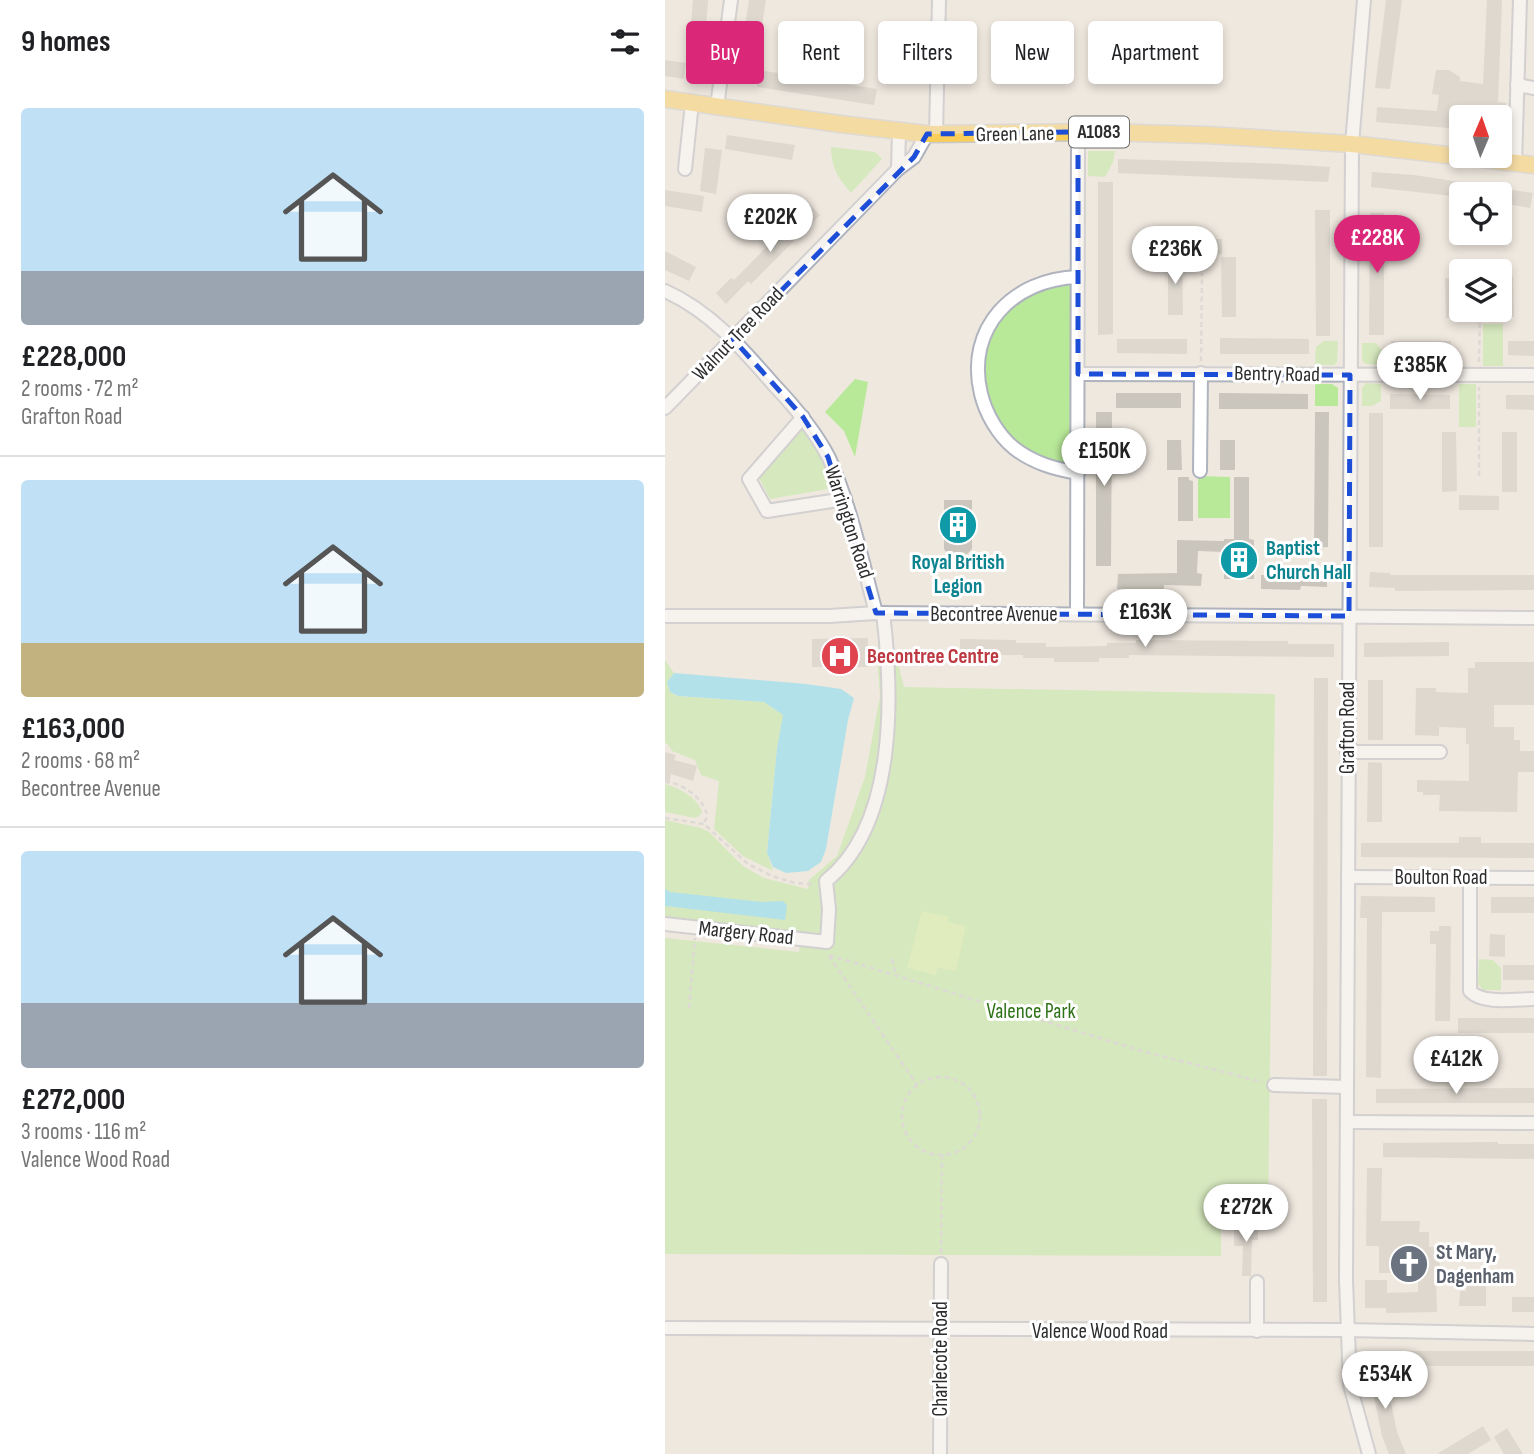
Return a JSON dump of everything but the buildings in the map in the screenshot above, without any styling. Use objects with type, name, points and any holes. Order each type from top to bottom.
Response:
[{"type":"main road","name":"Green Lane","points":[[665,99],[932,134],[1078,132],[1207,135],[1352,144],[1534,165]]},
{"type":"street","points":[[717,107],[731,0]]},
{"type":"street","points":[[932,134],[939,0]]},
{"type":"street","name":"Grafton Road","points":[[1364,0],[1352,144],[1347,752],[1347,1330],[1350,1385],[1369,1454]]},
{"type":"street","points":[[1515,163],[1520,0]]},
{"type":"street","points":[[1519,19],[1534,21]]},
{"type":"street","points":[[1517,85],[1534,88]]},
{"type":"street","points":[[685,169],[692,103]]},
{"type":"street","points":[[898,169],[899,131]]},
{"type":"street","points":[[1077,614],[1078,132]]},
{"type":"street","name":"Walnut Tree Road","points":[[665,408],[898,169],[914,157],[932,134]]},
{"type":"street","points":[[1078,277],[1062,278],[1035,286],[994,315],[978,349],[977,376],[984,406],[1000,434],[1014,448],[1055,469],[1078,473]]},
{"type":"street","name":"Warrington Road","points":[[665,291],[685,300],[733,339],[803,418],[828,457],[845,499],[880,613],[890,677],[885,762],[862,835],[840,870],[826,881]]},
{"type":"street","points":[[1200,471],[1201,373]]},
{"type":"street","name":"Bentry Road","points":[[1077,374],[1534,374]]},
{"type":"street","points":[[803,418],[749,479],[767,511],[845,499]]},
{"type":"street","name":"Becontree Avenue","points":[[665,616],[829,616],[880,613],[1534,618]]},
{"type":"street","points":[[1347,752],[1440,752]]},
{"type":"street","name":"Boulton Road","points":[[1348,877],[1534,877]]},
{"type":"street","points":[[1470,878],[1470,991],[1483,999],[1534,999]]},
{"type":"street","name":"Margery Road","points":[[665,924],[827,942],[829,909],[826,881]]},
{"type":"street","points":[[1274,1085],[1347,1087]]},
{"type":"street","points":[[1347,1122],[1534,1123]]},
{"type":"street","name":"Charlecote Road","points":[[940,1454],[941,1264]]},
{"type":"street","points":[[1257,1282],[1257,1331]]},
{"type":"street","name":"Valence Wood Road","points":[[665,1328],[1347,1330],[1534,1334]]},
{"type":"path","points":[[1201,373],[1202,273]]},
{"type":"path","points":[[1479,476],[1480,322]]},
{"type":"path","points":[[665,781],[680,786],[702,802],[707,816],[704,824]]},
{"type":"path","points":[[665,818],[704,824],[748,864],[772,876],[810,884],[826,881]]},
{"type":"path","points":[[689,1007],[696,927]]},
{"type":"path","points":[[917,1085],[828,955],[1142,1051],[1274,1085]]},
{"type":"path","points":[[892,959],[896,976]]},
{"type":"path","points":[[942,1077],[955,1079],[967,1086],[980,1109],[980,1122],[967,1145],[942,1155],[919,1148],[910,1140],[904,1129],[903,1105],[917,1085],[942,1077]]},
{"type":"path","points":[[941,1264],[942,1155]]},
{"type":"highlighted area","points":[[1078,132],[1078,374],[1350,375],[1349,616],[876,613],[828,457],[803,417],[733,339],[914,157],[927,134]]},
{"type":"green space","points":[[831,147],[875,152],[882,159],[851,193],[836,172]]},
{"type":"green space","points":[[1088,151],[1115,151],[1105,177],[1088,176]]},
{"type":"green space","points":[[1078,277],[1078,473],[1014,448],[984,406],[978,349],[1015,297]]},
{"type":"green space","points":[[1483,324],[1503,324],[1503,366],[1483,366]]},
{"type":"green space","points":[[1324,341],[1338,341],[1337,362],[1334,365],[1315,365],[1316,347]]},
{"type":"green space","points":[[1362,343],[1376,343],[1381,349],[1380,365],[1365,364],[1362,360]]},
{"type":"green space","points":[[855,379],[868,382],[855,457],[844,431],[825,412]]},
{"type":"green space","points":[[1366,383],[1381,384],[1381,401],[1372,406],[1362,406],[1362,388]]},
{"type":"green space","points":[[1315,384],[1332,384],[1338,388],[1338,406],[1315,406]]},
{"type":"green space","points":[[1459,384],[1476,384],[1476,427],[1459,427]]},
{"type":"green space","points":[[804,427],[822,457],[834,488],[770,499],[758,476]]},
{"type":"green space","points":[[1198,476],[1230,477],[1230,518],[1198,518]]},
{"type":"green space","name":"Valence Park","points":[[881,638],[892,640],[904,687],[1275,694],[1268,1212],[1221,1211],[1221,1256],[665,1254],[665,938],[799,952],[802,934],[665,921],[665,820],[709,832],[743,866],[764,878],[808,889],[809,880],[837,856],[865,777],[880,696],[877,657]]},
{"type":"green space","points":[[665,660],[674,673],[667,682],[670,692],[677,696],[764,702],[784,715],[777,748],[767,852],[773,871],[743,856],[714,829],[719,781],[701,775],[695,760],[672,751],[665,743]]},
{"type":"green space","points":[[665,784],[692,798],[702,812],[699,816],[695,818],[665,812]]},
{"type":"green space","points":[[922,911],[949,917],[948,922],[966,926],[956,971],[938,968],[936,975],[907,968]]},
{"type":"green space","points":[[1479,959],[1493,960],[1501,968],[1501,990],[1483,990],[1478,984]]},
{"type":"water","points":[[674,673],[806,684],[841,689],[854,698],[826,849],[821,862],[808,871],[786,873],[773,867],[767,853],[777,748],[783,715],[764,702],[678,696],[670,692],[667,682]]},
{"type":"water","points":[[665,889],[670,892],[762,902],[783,901],[787,905],[785,920],[665,906]]},
{"type":"place","name":"Royal British Legion","points":[[958,525]]},
{"type":"place","name":"Baptist Church Hall","points":[[1239,560]]},
{"type":"place","name":"Becontree Centre","points":[[840,656]]},
{"type":"place","name":"St Mary, Dagenham","points":[[1409,1264]]}]
